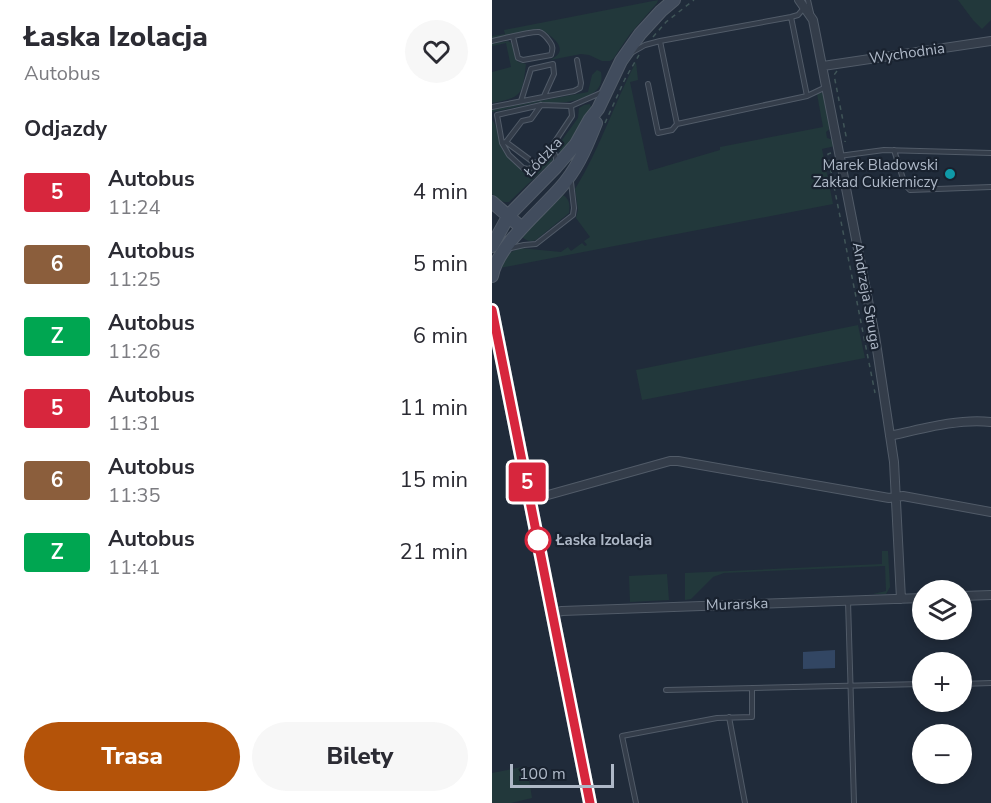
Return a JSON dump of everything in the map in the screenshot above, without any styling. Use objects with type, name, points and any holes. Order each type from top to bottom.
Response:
[{"type":"main road","name":"Łódzka","points":[[492,246],[506,219],[576,144],[598,109],[623,58],[640,34],[674,0]]},
{"type":"main road","name":"Łódzka","points":[[492,276],[496,264],[519,231],[573,172],[586,148],[596,122],[598,109]]},
{"type":"main road","points":[[492,202],[519,231]]},
{"type":"main road","points":[[492,212],[506,219]]},
{"type":"main road","points":[[492,310],[590,803]]},
{"type":"street","name":"Andrzeja Struga","points":[[804,2],[812,16],[823,66],[875,336],[894,462],[901,599]]},
{"type":"street","name":"Wychodnia","points":[[823,66],[991,41]]},
{"type":"street","points":[[890,436],[963,421],[991,422]]},
{"type":"street","points":[[530,500],[670,461],[678,461],[889,498],[903,496],[991,512]]},
{"type":"street","points":[[972,596],[991,595]]},
{"type":"street","name":"Murarska","points":[[553,613],[607,609],[912,598]]},
{"type":"lane","points":[[623,58],[645,45],[660,41],[798,15],[804,2]]},
{"type":"lane","points":[[791,17],[807,96]]},
{"type":"lane","points":[[492,41],[538,32],[543,34],[552,45],[553,51],[551,55],[523,60],[518,58],[513,37]]},
{"type":"lane","points":[[660,41],[677,124]]},
{"type":"lane","points":[[492,107],[580,88],[577,60]]},
{"type":"lane","points":[[520,102],[531,69],[553,64],[554,74],[544,96]]},
{"type":"lane","points":[[648,84],[658,133],[672,130],[677,124],[807,96],[827,86]]},
{"type":"lane","points":[[571,106],[572,116],[552,146],[532,168],[523,168],[509,155],[494,115],[541,105],[571,106],[607,91]]},
{"type":"lane","points":[[504,143],[522,121],[531,119],[541,105]]},
{"type":"lane","points":[[504,143],[538,163]]},
{"type":"lane","points":[[552,146],[556,167]]},
{"type":"lane","points":[[839,156],[884,150],[991,153]]},
{"type":"lane","points":[[894,150],[905,185],[910,189],[991,187]]},
{"type":"lane","points":[[504,251],[524,244],[536,244],[573,215],[571,186],[573,172]]},
{"type":"lane","points":[[519,231],[524,244]]},
{"type":"lane","points":[[849,601],[854,803]]},
{"type":"lane","points":[[972,684],[991,683]]},
{"type":"lane","points":[[666,690],[912,684]]},
{"type":"lane","points":[[636,803],[622,736],[717,718],[752,717],[752,688]]},
{"type":"lane","points":[[729,717],[745,803]]},
{"type":"path","points":[[605,123],[625,79],[645,45],[666,22],[694,0]]},
{"type":"green space","points":[[658,0],[610,61],[602,61],[581,54],[550,60],[556,56],[560,48],[550,35],[540,29],[492,38],[492,36],[505,34],[504,30]]},
{"type":"green space","points":[[958,0],[991,0],[991,20],[982,29]]},
{"type":"green space","points":[[508,41],[513,44],[518,62],[526,64],[522,88],[510,99],[492,103],[492,72],[511,67],[506,43],[492,46],[492,44]]},
{"type":"green space","points":[[636,62],[638,80],[630,82],[649,171],[720,150],[720,147],[823,127],[817,94],[825,94],[831,128],[826,132],[827,138],[833,140],[835,146],[822,149],[833,204],[500,268],[509,253],[520,248],[561,252],[568,247],[571,251],[582,243],[587,245],[584,241],[590,237],[576,218],[578,210],[575,189],[592,158]]},
{"type":"green space","points":[[597,70],[601,72],[599,87],[581,99],[558,103],[539,102],[492,112],[492,110],[588,92],[592,75]]},
{"type":"green space","points":[[590,104],[591,107],[578,133],[561,153],[559,150],[562,140],[578,118],[579,108]]},
{"type":"green space","points":[[492,120],[497,128],[504,152],[524,170],[536,168],[550,153],[553,154],[552,161],[509,202],[502,201],[492,194]]},
{"type":"green space","points":[[561,194],[569,202],[569,213],[536,240],[528,241],[523,238],[521,236]]},
{"type":"green space","points":[[858,325],[865,358],[642,400],[636,370]]},
{"type":"green space","points":[[882,551],[888,551],[890,587],[886,594],[873,594],[886,591],[885,566],[724,573],[713,577],[691,599],[685,600],[685,573],[882,564]]},
{"type":"green space","points":[[667,574],[669,600],[630,602],[629,576]]},
{"type":"green space","points":[[527,766],[532,798],[511,803],[492,803],[492,773]]},
{"type":"water","points":[[835,650],[835,668],[803,669],[803,652]]},
{"type":"bus line","name":"5","points":[[492,310],[590,803]]},
{"type":"place","name":"Marek Bladowski Zakład Cukierniczy","points":[[950,174]]},
{"type":"place","name":"Łaska Izolacja","points":[[538,540]]}]
